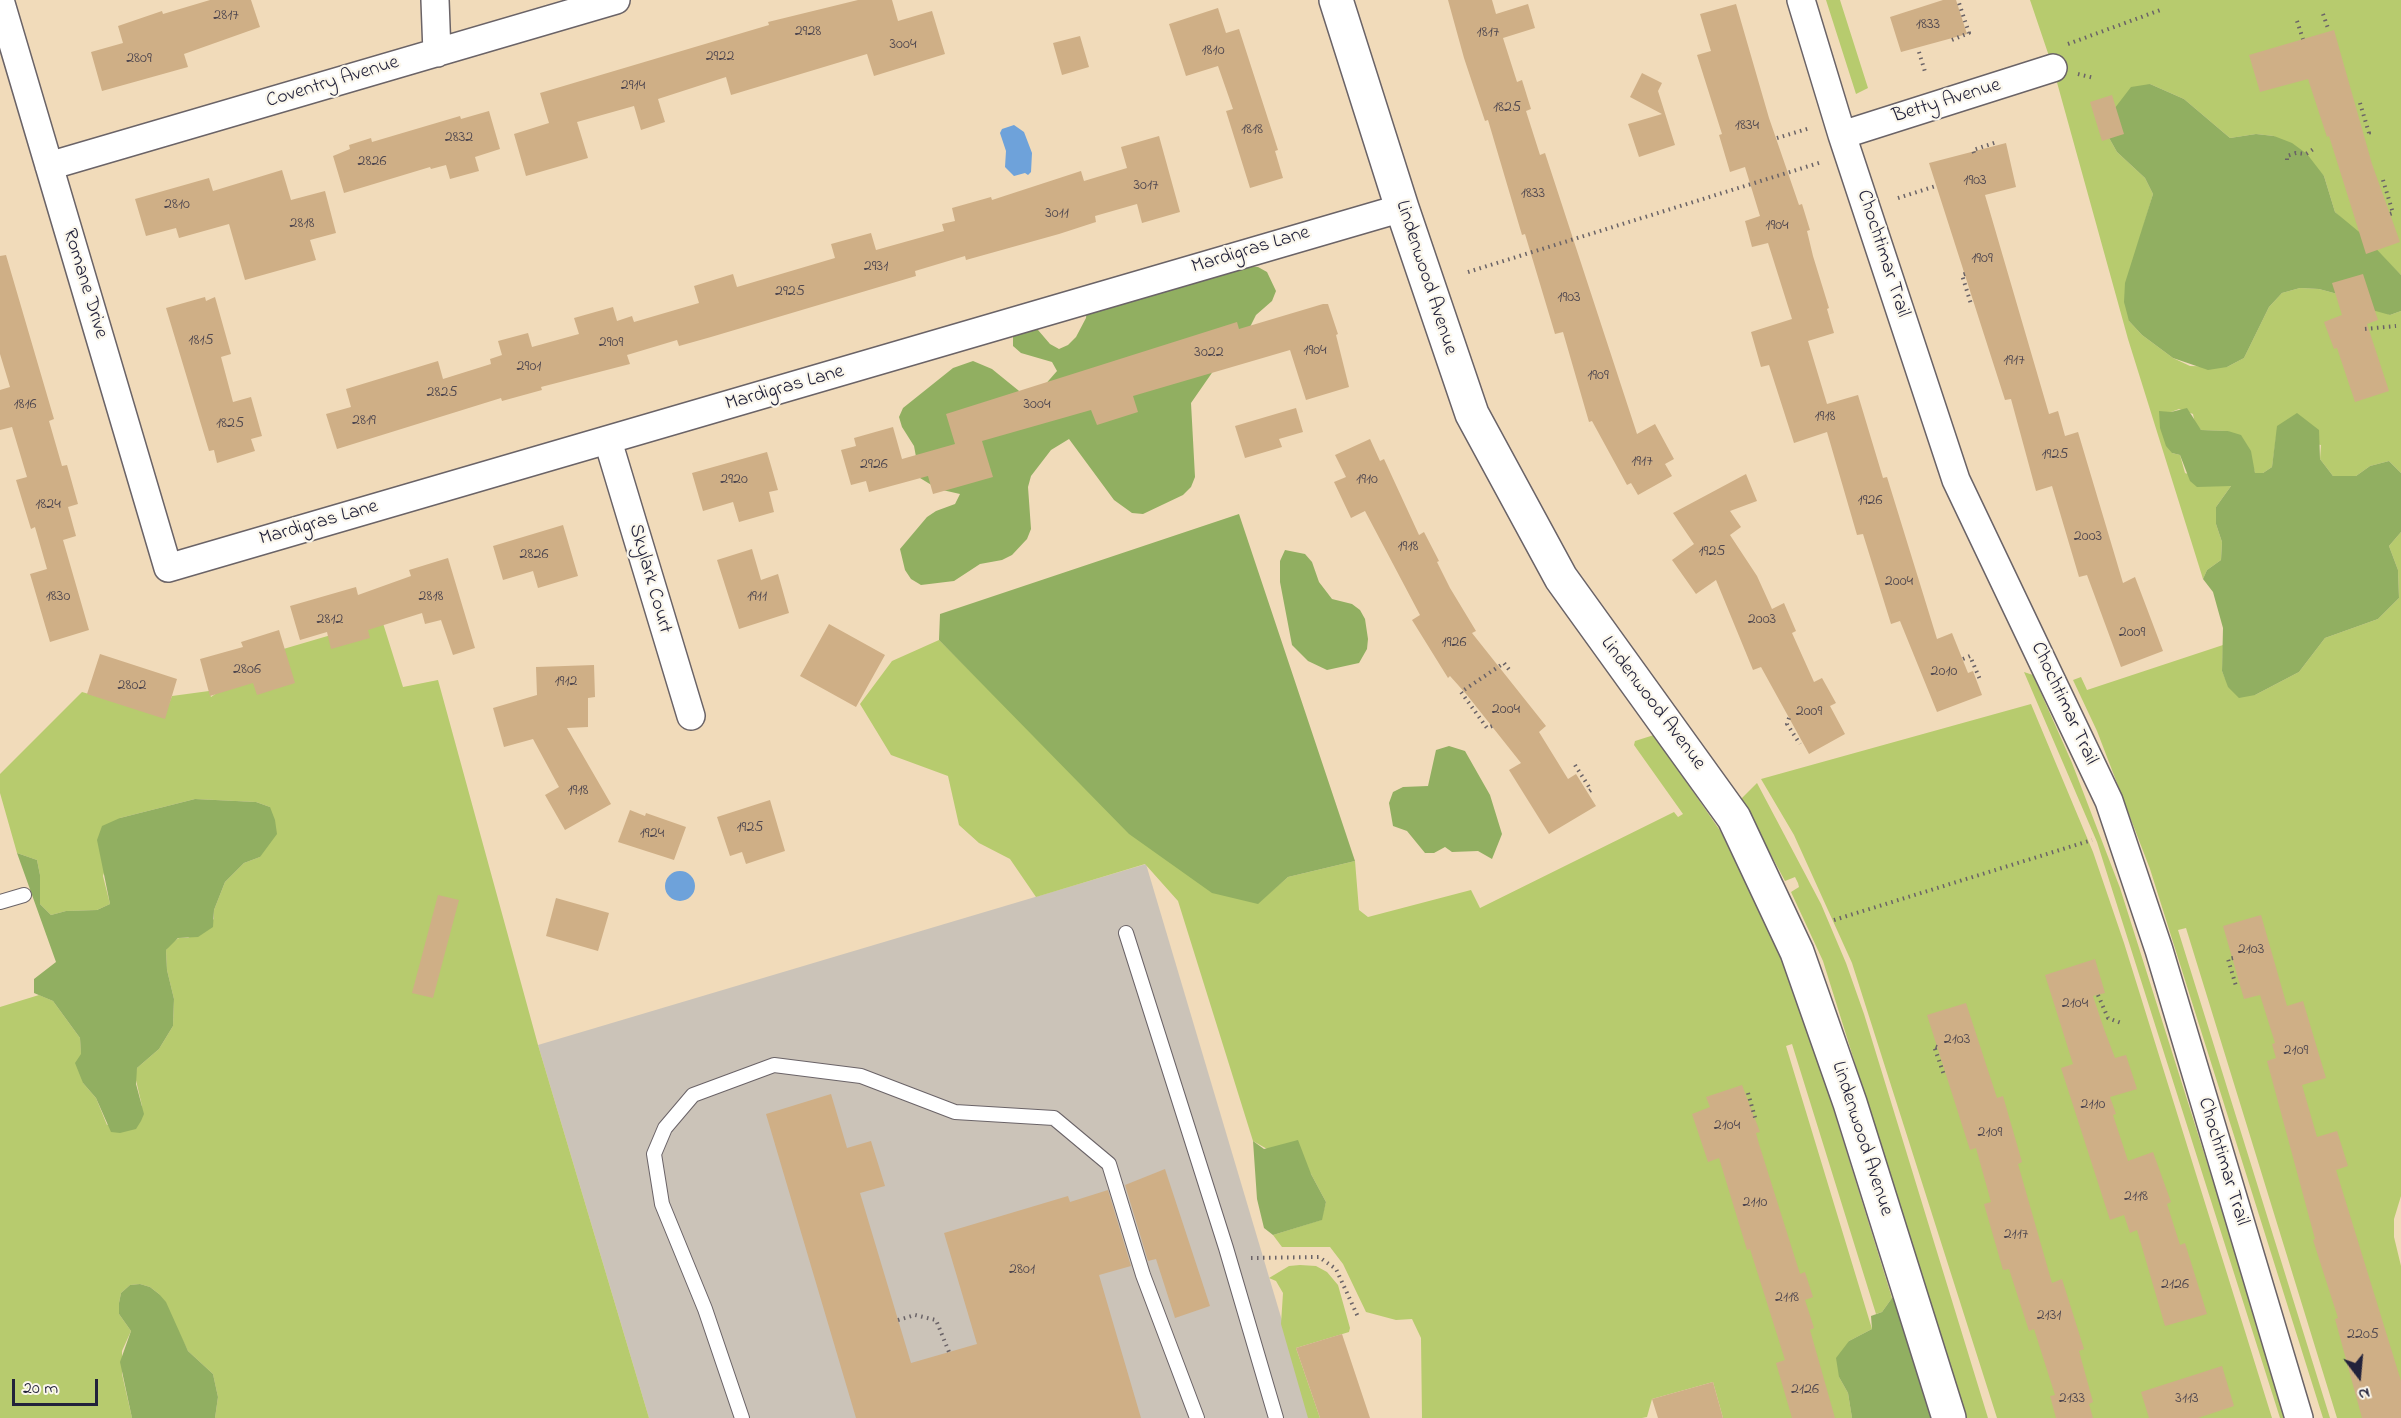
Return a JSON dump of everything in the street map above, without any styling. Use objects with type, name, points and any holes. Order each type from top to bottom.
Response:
[{"type":"street","name":"Romane Drive","points":[[0,0],[168,568]]},
{"type":"street","points":[[435,0],[437,53]]},
{"type":"street","name":"Coventry Avenue","points":[[49,166],[616,0]]},
{"type":"street","name":"Lindenwood Avenue","points":[[1336,0],[1451,356],[1472,414],[1488,448],[1561,578],[1734,818],[1797,952],[1850,1103],[1950,1418]]},
{"type":"street","name":"Chochtimar Trail","points":[[1801,0],[1842,135],[1956,480],[2109,801],[2159,950],[2299,1418]]},
{"type":"street","name":"Betty Avenue","points":[[1842,135],[2053,69]]},
{"type":"street","name":"Mardigras Lane","points":[[168,568],[1402,208]]},
{"type":"street","name":"Skylark Court","points":[[608,441],[691,716]]},
{"type":"lane","points":[[0,902],[24,895]]},
{"type":"lane","points":[[1126,933],[1230,1259],[1276,1418]]},
{"type":"lane","points":[[741,1418],[705,1309],[662,1204],[654,1154],[665,1128],[693,1095],[774,1065],[861,1076],[955,1112],[1054,1118],[1109,1164],[1143,1275],[1197,1418]]},
{"type":"path","points":[[1952,40],[1969,33],[1958,0]]},
{"type":"path","points":[[2053,69],[2057,53],[2068,43],[2163,9]]},
{"type":"path","points":[[2323,14],[2329,31]]},
{"type":"path","points":[[2297,21],[2303,39]]},
{"type":"path","points":[[1919,52],[1926,75]]},
{"type":"path","points":[[2082,75],[2094,78]]},
{"type":"path","points":[[2360,103],[2369,133],[2365,135]]},
{"type":"path","points":[[1777,138],[1817,126]]},
{"type":"path","points":[[1974,153],[1973,150],[1997,142]]},
{"type":"path","points":[[2287,160],[2287,156],[2296,153],[2306,154],[2315,148]]},
{"type":"path","points":[[1468,272],[1824,161]]},
{"type":"path","points":[[2383,180],[2392,213],[2390,214]]},
{"type":"path","points":[[1898,198],[1936,186]]},
{"type":"path","points":[[1965,274],[1962,275],[1971,304]]},
{"type":"path","points":[[2365,329],[2396,326]]},
{"type":"path","points":[[1963,659],[1970,656],[1981,682]]},
{"type":"path","points":[[1491,726],[1487,728],[1461,692],[1504,663],[1511,672]]},
{"type":"path","points":[[1789,718],[1787,724],[1800,744]]},
{"type":"path","points":[[1575,765],[1591,790],[1587,793]]},
{"type":"path","points":[[1834,920],[2092,840]]},
{"type":"path","points":[[2233,958],[2228,959],[2236,986]]},
{"type":"path","points":[[2098,995],[2108,1018],[2121,1023]]},
{"type":"path","points":[[1938,1047],[1935,1046],[1944,1075]]},
{"type":"path","points":[[1748,1093],[1756,1121]]},
{"type":"path","points":[[1230,1259],[1319,1257],[1336,1269],[1359,1320]]},
{"type":"path","points":[[898,1320],[924,1315],[936,1320],[949,1352]]},
{"type":"shaded area","points":[[1146,864],[1311,1418],[649,1418],[538,1045]]},
{"type":"green space","points":[[1826,0],[1840,0],[1868,88],[1856,94]]},
{"type":"green space","points":[[2030,0],[2401,0],[2401,275],[2335,212],[2324,176],[2274,136],[2256,134],[2230,138],[2184,99],[2150,84],[2108,136],[2117,152],[2145,178],[2153,194],[2137,248],[2129,321],[2142,335],[2173,358],[2190,366],[2227,367],[2244,358],[2269,307],[2282,293],[2300,288],[2319,289],[2356,299],[2390,315],[2401,311],[2401,473],[2389,461],[2370,466],[2356,476],[2333,476],[2320,459],[2321,445],[2276,438],[2272,467],[2263,473],[2255,473],[2252,462],[2228,431],[2201,430],[2195,424],[2193,414],[2179,409],[2171,412],[2172,453],[2180,455],[2185,473],[2223,486],[2231,486],[2216,507],[2216,524],[2222,542],[2221,560],[2207,570],[2203,579],[2128,339],[2053,68]]},
{"type":"green space","points":[[2150,84],[2184,99],[2230,138],[2256,134],[2274,136],[2292,143],[2307,154],[2324,176],[2335,212],[2364,236],[2401,275],[2401,311],[2390,315],[2372,310],[2356,299],[2319,289],[2300,288],[2282,293],[2269,307],[2244,358],[2227,367],[2208,370],[2173,358],[2142,335],[2129,321],[2124,302],[2125,283],[2153,194],[2145,178],[2117,152],[2108,136],[2108,117],[2131,87]]},
{"type":"green space","points":[[1247,266],[1258,267],[1267,272],[1276,291],[1272,301],[1256,315],[1246,335],[1216,367],[1191,403],[1195,477],[1191,487],[1183,495],[1143,514],[1132,513],[1114,500],[1069,439],[1051,450],[1031,476],[1028,487],[1031,529],[1027,539],[1012,555],[1002,560],[980,564],[954,581],[921,585],[911,579],[905,570],[900,549],[927,517],[955,504],[960,494],[938,489],[920,478],[914,446],[902,427],[899,417],[903,408],[953,368],[973,361],[992,369],[1024,395],[1043,387],[1057,371],[1052,362],[1021,353],[1013,346],[1013,336],[1019,328],[1029,325],[1059,349],[1068,345],[1076,337],[1086,318],[1087,308]]},
{"type":"green space","points":[[2187,408],[2201,430],[2228,431],[2241,435],[2251,451],[2255,473],[2263,473],[2272,467],[2277,426],[2297,413],[2319,430],[2320,459],[2333,476],[2356,476],[2370,466],[2389,461],[2401,473],[2401,532],[2389,546],[2398,570],[2399,598],[2378,619],[2325,638],[2299,672],[2255,695],[2239,698],[2228,687],[2222,671],[2223,628],[2213,592],[2203,579],[2207,570],[2221,560],[2222,542],[2216,524],[2216,507],[2231,486],[2197,487],[2190,481],[2180,455],[2172,453],[2166,446],[2160,428],[2159,411],[2171,412]]},
{"type":"green space","points":[[1239,514],[1355,861],[1288,877],[1258,904],[1212,893],[1129,834],[939,640],[940,614]]},
{"type":"green space","points":[[2401,532],[2401,1196],[2394,1219],[2394,1237],[2401,1266],[2401,1418],[2337,1418],[2186,928],[2178,930],[2330,1418],[2323,1418],[2150,869],[2097,731],[2073,680],[2081,677],[2087,690],[2223,645],[2222,671],[2225,678],[2255,695],[2299,672],[2325,638],[2378,619],[2399,598],[2398,570],[2389,546]]},
{"type":"green space","points":[[1285,550],[1305,554],[1312,562],[1319,582],[1332,599],[1352,604],[1360,610],[1365,619],[1368,639],[1367,649],[1359,663],[1327,670],[1308,661],[1292,645],[1280,582],[1280,561]]},
{"type":"green space","points":[[382,620],[403,687],[438,680],[538,1045],[649,1418],[215,1418],[218,1397],[213,1374],[188,1351],[159,1294],[150,1287],[140,1284],[130,1285],[121,1293],[119,1303],[119,1314],[131,1331],[122,1351],[122,1374],[132,1418],[0,1418],[0,1007],[39,995],[53,1001],[80,1038],[83,1083],[96,1098],[107,1125],[142,1106],[135,1076],[137,1068],[159,1049],[173,1026],[174,999],[167,970],[166,950],[171,943],[179,938],[188,938],[214,919],[214,910],[225,882],[244,863],[260,857],[270,807],[256,802],[195,799],[120,818],[103,876],[110,904],[97,910],[66,911],[51,915],[40,904],[40,875],[37,860],[17,853],[0,793],[0,774],[82,692],[164,716],[172,696],[209,691],[211,697],[280,650]]},
{"type":"green space","points":[[939,640],[1011,712],[1258,903],[1288,877],[1355,861],[1359,910],[1368,917],[1471,890],[1480,908],[1674,812],[1678,817],[1683,814],[1634,745],[1635,741],[1654,735],[1721,832],[1786,967],[1806,1021],[1892,1298],[1882,1312],[1876,1314],[1792,1044],[1786,1046],[1872,1329],[1849,1341],[1839,1377],[1848,1393],[1852,1418],[1723,1418],[1713,1382],[1652,1399],[1647,1417],[1642,1418],[1422,1418],[1421,1338],[1412,1319],[1396,1320],[1366,1312],[1343,1264],[1330,1247],[1282,1247],[1273,1235],[1321,1220],[1326,1202],[1311,1174],[1253,1141],[1178,901],[1145,864],[1036,897],[1010,859],[979,843],[959,825],[948,776],[891,755],[860,704],[892,661]]},
{"type":"green space","points":[[2024,672],[2033,675],[2072,763],[2120,888],[2288,1418],[2280,1418],[2097,842]]},
{"type":"green space","points":[[2031,704],[2093,852],[2124,943],[2272,1418],[1997,1418],[1852,963],[1794,835],[1761,779]]},
{"type":"green space","points":[[1449,746],[1465,751],[1490,795],[1502,834],[1492,859],[1478,851],[1452,852],[1445,847],[1434,853],[1425,853],[1407,831],[1393,826],[1389,803],[1393,792],[1403,787],[1428,786],[1436,750]]},
{"type":"green space","points":[[1757,783],[1821,904],[1846,963],[1864,1014],[1988,1418],[1966,1418],[1823,961],[1791,892],[1799,887],[1798,883],[1795,877],[1785,881],[1741,799]]},
{"type":"green space","points":[[195,799],[256,802],[270,807],[277,834],[260,857],[244,863],[225,882],[214,910],[213,927],[198,937],[178,938],[166,950],[167,970],[174,999],[173,1026],[159,1049],[137,1068],[136,1084],[144,1114],[141,1121],[136,1129],[120,1133],[111,1132],[96,1098],[83,1083],[75,1063],[81,1054],[80,1038],[53,1001],[34,993],[34,979],[56,962],[17,853],[37,860],[40,875],[40,904],[51,915],[66,911],[97,910],[110,904],[97,840],[102,826],[120,818]]},
{"type":"green space","points":[[1298,1140],[1311,1174],[1326,1202],[1322,1220],[1273,1235],[1264,1228],[1257,1199],[1253,1141],[1264,1149]]},
{"type":"green space","points":[[1289,1266],[1316,1266],[1327,1272],[1338,1285],[1350,1328],[1349,1332],[1296,1348],[1320,1418],[1308,1418],[1281,1324],[1283,1293],[1276,1281],[1269,1278]]},
{"type":"green space","points":[[140,1284],[150,1287],[166,1302],[188,1351],[213,1374],[218,1397],[215,1418],[132,1418],[120,1362],[131,1331],[119,1314],[119,1303],[121,1293],[130,1285]]},
{"type":"green space","points":[[1902,1297],[1944,1418],[1852,1418],[1848,1393],[1839,1377],[1836,1358],[1849,1341],[1872,1329],[1871,1316],[1882,1312],[1892,1298]]},
{"type":"water","points":[[1014,125],[1024,132],[1032,153],[1031,172],[1028,175],[1025,173],[1014,176],[1005,167],[1006,151],[1000,133],[1002,129]]},
{"type":"water","points":[[680,871],[691,875],[695,886],[691,897],[680,901],[669,897],[665,886],[669,875]]},
{"type":"building","points":[[210,0],[251,0],[260,27],[184,54],[188,67],[102,91],[91,52],[123,43],[118,26],[162,11],[163,14]]},
{"type":"building","points":[[858,0],[892,0],[898,21],[932,11],[945,54],[874,76],[867,54],[731,95],[726,77],[658,99],[665,122],[641,130],[634,106],[577,122],[588,158],[526,176],[514,134],[549,123],[540,93],[769,25],[768,22]]},
{"type":"building","points":[[1448,0],[1492,0],[1496,14],[1528,4],[1535,28],[1503,38],[1517,82],[1522,80],[1531,109],[1526,111],[1540,155],[1545,153],[1637,434],[1655,424],[1674,459],[1665,464],[1672,476],[1638,495],[1631,483],[1627,485],[1592,421],[1589,422],[1563,332],[1555,334],[1525,234],[1522,235],[1488,120],[1485,121],[1464,58]]},
{"type":"building","points":[[1943,0],[1956,0],[1967,34],[1901,52],[1890,17]]},
{"type":"building","points":[[1736,4],[1769,118],[1810,230],[1807,231],[1813,256],[1829,308],[1827,309],[1834,333],[1808,341],[1827,404],[1858,395],[1883,478],[1887,477],[1937,639],[1952,633],[1968,673],[1973,671],[1982,695],[1937,712],[1900,621],[1891,624],[1863,534],[1857,535],[1827,432],[1794,443],[1769,365],[1761,367],[1751,332],[1792,319],[1768,243],[1752,247],[1745,221],[1760,216],[1745,167],[1730,172],[1719,135],[1722,134],[1697,55],[1711,51],[1700,14]]},
{"type":"building","points":[[1218,8],[1226,33],[1239,29],[1278,150],[1275,151],[1283,178],[1250,188],[1226,111],[1233,109],[1218,66],[1186,76],[1169,24]]},
{"type":"building","points":[[2334,30],[2372,164],[2400,242],[2366,254],[2329,136],[2327,137],[2308,79],[2260,92],[2249,55]]},
{"type":"building","points":[[1080,36],[1089,67],[1062,75],[1053,43]]},
{"type":"building","points":[[1642,73],[1662,83],[1658,91],[1675,145],[1639,157],[1628,124],[1662,114],[1630,97]]},
{"type":"building","points":[[2112,95],[2124,134],[2102,141],[2090,102]]},
{"type":"building","points":[[489,111],[500,149],[475,157],[479,171],[450,179],[446,165],[431,169],[430,167],[344,193],[333,156],[350,149],[349,145],[371,138],[372,142],[460,116],[461,119]]},
{"type":"building","points":[[1159,136],[1180,212],[1142,223],[1137,204],[1095,216],[1096,222],[1059,234],[966,260],[965,256],[915,271],[916,276],[679,346],[677,340],[627,355],[630,364],[541,387],[542,390],[502,401],[501,398],[337,449],[326,414],[351,407],[346,389],[438,361],[443,379],[491,364],[490,359],[502,355],[498,341],[528,333],[532,347],[579,334],[574,318],[613,307],[617,321],[632,316],[634,322],[699,303],[694,286],[733,274],[737,287],[835,258],[831,244],[871,233],[876,250],[944,231],[942,224],[955,221],[952,208],[991,197],[992,200],[1081,171],[1084,181],[1127,168],[1121,147]]},
{"type":"building","points":[[2006,143],[2016,187],[1985,195],[2049,414],[2058,411],[2065,436],[2078,432],[2123,583],[2135,577],[2163,651],[2121,667],[2087,575],[2079,577],[2052,486],[2036,491],[2011,399],[2005,400],[1929,163]]},
{"type":"building","points":[[282,170],[291,200],[325,191],[336,233],[310,240],[316,260],[245,280],[229,224],[179,238],[176,228],[146,236],[135,199],[209,178],[213,191]]},
{"type":"building","points":[[6,255],[54,419],[49,421],[62,466],[67,465],[78,504],[68,507],[76,536],[63,540],[89,630],[50,642],[30,574],[47,569],[35,527],[31,529],[16,480],[27,477],[12,427],[0,430],[0,390],[10,387],[0,354],[0,256]]},
{"type":"building","points":[[2363,274],[2378,320],[2367,324],[2389,391],[2355,402],[2337,348],[2334,349],[2324,322],[2342,315],[2332,283]]},
{"type":"building","points":[[205,297],[206,301],[215,297],[231,354],[221,357],[233,402],[251,397],[262,436],[251,439],[255,451],[217,463],[214,450],[209,451],[166,308]]},
{"type":"building","points":[[1328,304],[1338,334],[1336,335],[1349,387],[1306,400],[1290,350],[1133,396],[1138,412],[1097,425],[1091,410],[982,441],[993,477],[933,494],[928,476],[869,492],[866,481],[851,485],[841,450],[856,446],[854,438],[893,427],[902,459],[955,444],[946,414],[1237,322],[1239,329]]},
{"type":"building","points":[[1296,408],[1303,432],[1279,439],[1282,447],[1245,458],[1235,426]]},
{"type":"building","points":[[1370,439],[1380,461],[1384,459],[1419,535],[1424,532],[1450,588],[1476,631],[1472,633],[1546,726],[1539,732],[1568,779],[1576,774],[1596,806],[1549,834],[1509,770],[1521,763],[1467,695],[1450,676],[1448,678],[1412,620],[1420,615],[1365,511],[1351,518],[1334,482],[1346,477],[1335,455]]},
{"type":"building","points":[[767,452],[778,490],[769,492],[774,512],[739,522],[733,502],[703,511],[692,473]]},
{"type":"building","points":[[1746,474],[1757,501],[1730,511],[1741,527],[1730,535],[1757,576],[1772,609],[1784,603],[1796,631],[1792,633],[1814,682],[1822,678],[1836,703],[1830,706],[1845,734],[1809,754],[1761,667],[1753,670],[1716,580],[1696,594],[1672,560],[1694,544],[1673,513]]},
{"type":"building","points":[[563,525],[578,576],[538,588],[533,571],[503,580],[493,546]]},
{"type":"building","points":[[752,549],[761,580],[778,574],[789,613],[739,629],[717,560]]},
{"type":"building","points":[[448,558],[475,648],[453,655],[441,620],[425,624],[422,613],[368,630],[370,638],[331,649],[327,632],[300,640],[290,606],[356,587],[358,595],[411,576],[409,570]]},
{"type":"building","points":[[829,624],[885,655],[856,707],[800,676]]},
{"type":"building","points":[[279,630],[295,683],[257,695],[253,683],[210,696],[200,659],[243,647],[241,642]]},
{"type":"building","points":[[100,654],[177,679],[165,719],[87,694]]},
{"type":"building","points":[[594,665],[595,697],[588,698],[588,727],[567,728],[611,804],[565,830],[545,795],[559,787],[533,739],[504,747],[493,708],[537,695],[536,667]]},
{"type":"building","points":[[770,800],[785,851],[746,864],[742,852],[730,856],[717,817]]},
{"type":"building","points":[[630,810],[686,827],[674,860],[618,842]]},
{"type":"building","points":[[438,895],[459,900],[433,998],[412,993]]},
{"type":"building","points":[[556,898],[609,913],[598,951],[546,936]]},
{"type":"building","points":[[2261,915],[2287,1006],[2303,1001],[2326,1078],[2302,1085],[2317,1137],[2337,1131],[2348,1166],[2336,1170],[2401,1381],[2401,1418],[2362,1418],[2335,1319],[2338,1318],[2313,1240],[2315,1239],[2267,1061],[2276,1058],[2272,1044],[2275,1043],[2260,995],[2244,999],[2223,926]]},
{"type":"building","points":[[2095,959],[2105,993],[2093,996],[2115,1058],[2126,1055],[2137,1089],[2110,1097],[2116,1114],[2113,1115],[2128,1161],[2153,1152],[2171,1202],[2167,1204],[2180,1245],[2185,1243],[2207,1314],[2165,1326],[2137,1230],[2130,1233],[2124,1215],[2110,1220],[2061,1068],[2073,1064],[2045,975]]},
{"type":"building","points":[[1966,1003],[1997,1098],[2003,1096],[2022,1162],[2018,1164],[2052,1283],[2062,1279],[2084,1349],[2079,1351],[2093,1402],[2089,1404],[2093,1418],[2056,1418],[2050,1396],[2055,1395],[2034,1329],[2029,1331],[2009,1269],[2003,1270],[1984,1204],[1991,1202],[1976,1148],[1970,1150],[1927,1015]]},
{"type":"building","points":[[1742,1085],[1760,1132],[1756,1133],[1759,1144],[1800,1274],[1805,1272],[1813,1297],[1805,1300],[1814,1328],[1810,1330],[1835,1418],[1792,1418],[1776,1363],[1785,1360],[1750,1249],[1747,1250],[1719,1158],[1708,1162],[1692,1114],[1710,1107],[1706,1097]]},
{"type":"building","points":[[831,1094],[847,1148],[871,1141],[885,1186],[860,1193],[911,1363],[977,1344],[944,1233],[1068,1196],[1070,1202],[1108,1190],[1131,1266],[1099,1275],[1141,1418],[856,1418],[766,1114]]},
{"type":"building","points":[[1165,1169],[1210,1306],[1175,1318],[1156,1259],[1148,1261],[1125,1185]]},
{"type":"building","points":[[1342,1334],[1370,1418],[1320,1418],[1296,1348]]},
{"type":"building","points":[[2222,1366],[2234,1406],[2198,1418],[2149,1418],[2141,1392]]},
{"type":"building","points":[[1713,1382],[1723,1418],[1658,1418],[1652,1399]]}]
